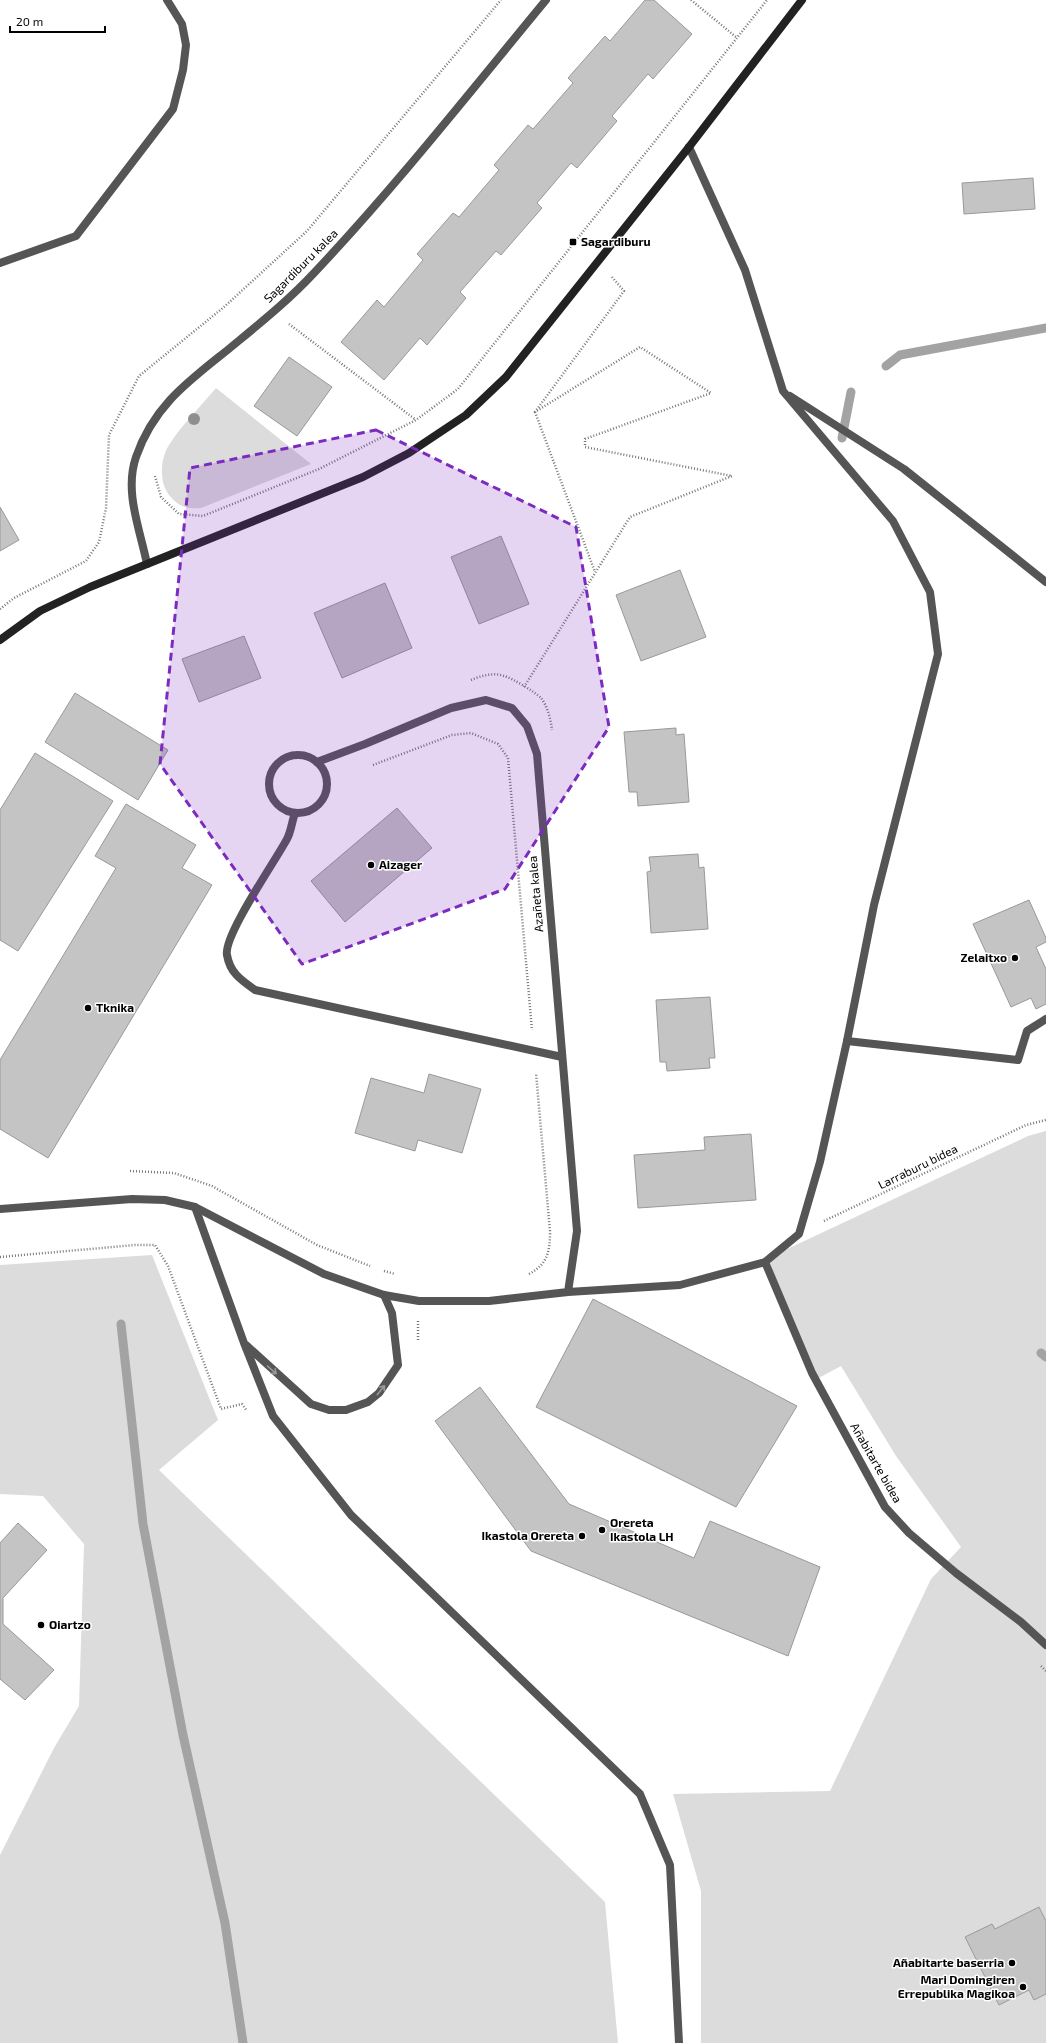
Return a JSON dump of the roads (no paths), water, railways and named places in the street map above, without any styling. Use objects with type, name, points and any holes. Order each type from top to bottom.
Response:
[{"type":"street","points":[[0,263],[76,236],[173,109],[183,70],[186,45],[182,24],[167,0]]},
{"type":"street","name":"Sagardiburu kalea","points":[[147,564],[133,502],[131,480],[136,457],[154,419],[166,402],[256,326],[307,280],[364,220],[546,0]]},
{"type":"street","points":[[0,640],[40,612],[90,587],[363,477],[409,453],[459,419],[506,377],[689,147],[802,0]]},
{"type":"street","points":[[0,1209],[132,1199],[165,1200],[195,1207],[324,1274],[384,1295],[419,1301],[489,1300],[568,1292],[680,1285],[765,1262],[798,1234],[820,1162],[847,1042],[874,905],[938,654],[930,592],[893,521],[783,392],[745,270],[689,147]]},
{"type":"street","points":[[783,392],[904,469],[1046,582]]},
{"type":"street","name":"Azañeta kalea","points":[[317,762],[365,744],[451,708],[486,700],[512,708],[527,726],[537,754],[577,1231],[568,1292]]},
{"type":"street","points":[[299,755],[317,762],[323,769],[327,779],[327,788],[324,797],[312,810],[305,812],[295,813],[280,807],[270,793],[270,776],[280,761],[299,755]]},
{"type":"street","points":[[295,813],[288,838],[263,878],[231,936],[227,954],[235,976],[255,990],[562,1057]]},
{"type":"street","points":[[847,1042],[1018,1060],[1027,1031],[1046,1019]]},
{"type":"street","points":[[195,1207],[244,1343],[273,1416],[351,1515],[640,1794],[670,1865],[679,2043]]},
{"type":"street","name":"Añabitarte bidea","points":[[765,1262],[812,1373],[885,1507],[909,1533],[956,1573],[1021,1622],[1046,1645]]},
{"type":"street","points":[[244,1343],[311,1404],[330,1410],[346,1410],[368,1402],[379,1393],[398,1365],[392,1313],[384,1295]]},
{"type":"waterway","points":[[886,366],[900,355],[1046,328]]},
{"type":"waterway","points":[[842,438],[851,392]]},
{"type":"waterway","points":[[121,1324],[143,1524],[183,1735],[225,1923],[243,2043]]},
{"type":"waterway","points":[[1041,1353],[1046,1357]]},
{"type":"place","name":"Sagardiburu","points":[[573,242]]},
{"type":"place","name":"Aizager","points":[[371,865]]},
{"type":"place","name":"Zelaitxo","points":[[1015,958]]},
{"type":"place","name":"Tknika","points":[[88,1008]]},
{"type":"place","name":"Orereta Ikastola LH","points":[[602,1530]]},
{"type":"place","name":"Ikastola Orereta","points":[[582,1536]]},
{"type":"place","name":"Oiartzo","points":[[41,1625]]},
{"type":"place","name":"Añabitarte baserria","points":[[1012,1963]]},
{"type":"place","name":"Mari Domingiren Errepublika Magikoa","points":[[1023,1987]]}]
